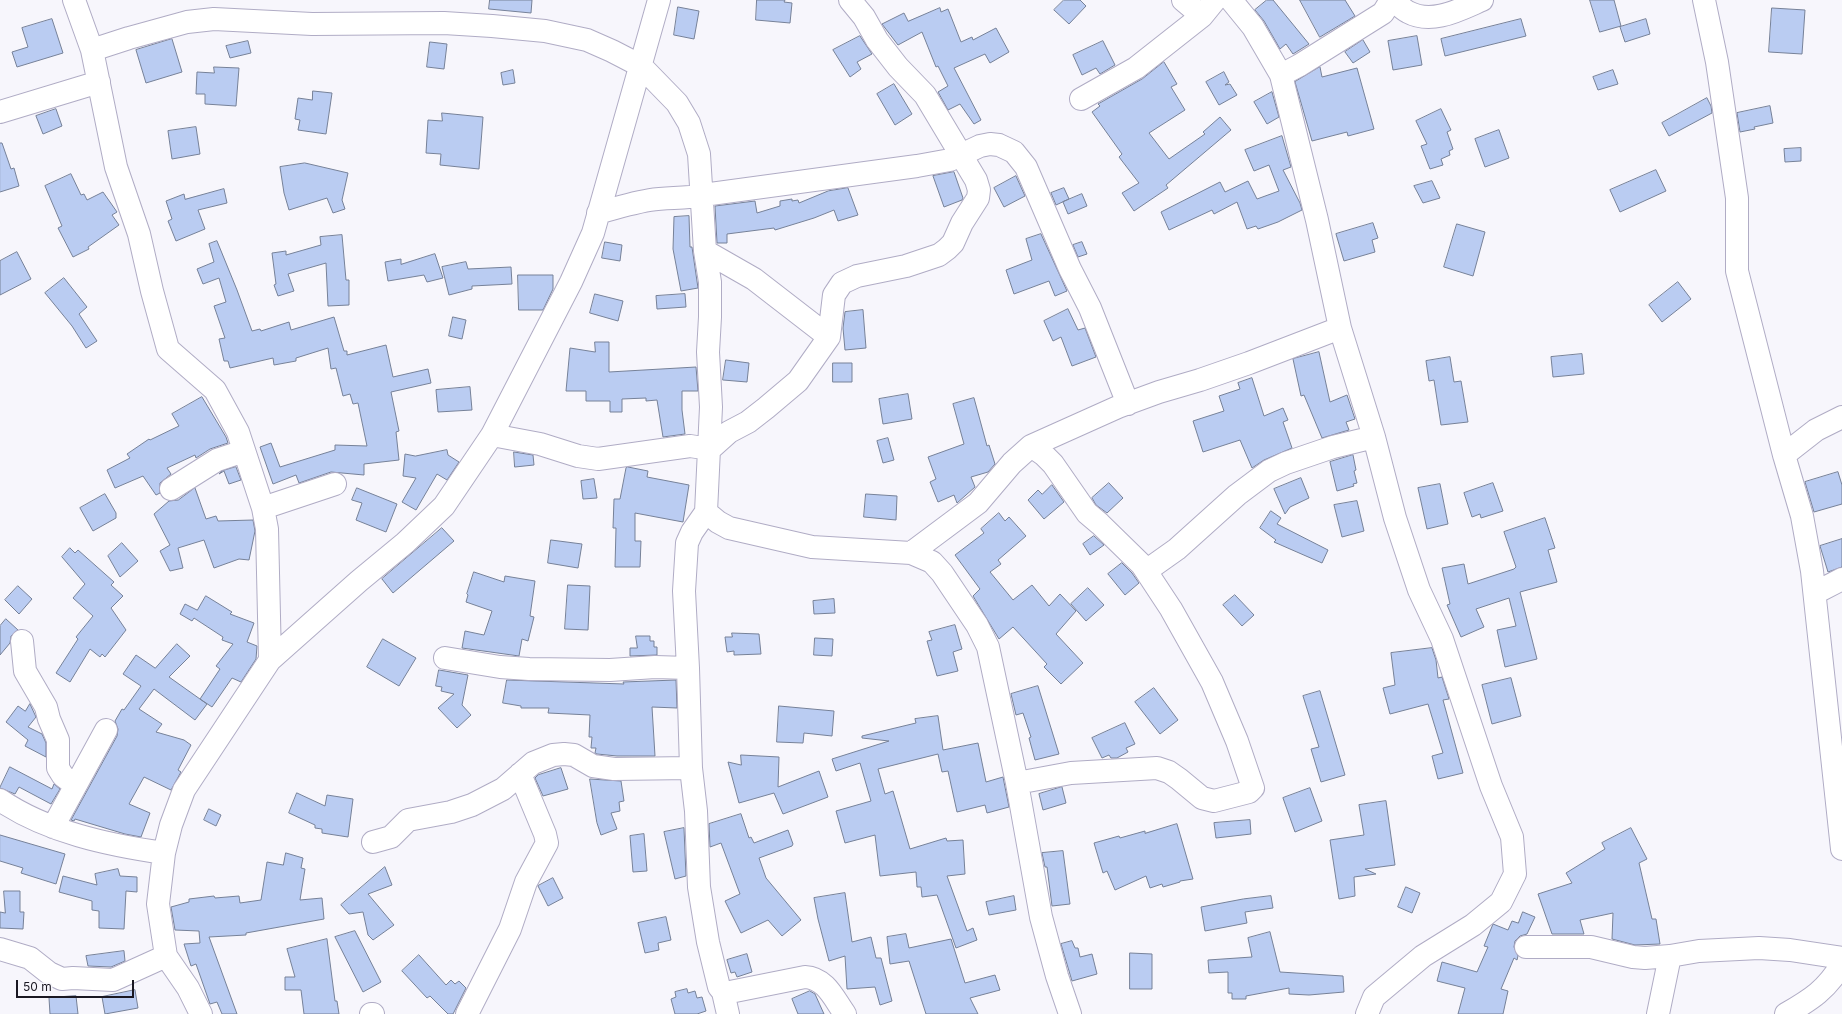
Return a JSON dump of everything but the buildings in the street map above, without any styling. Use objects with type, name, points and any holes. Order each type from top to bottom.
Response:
[{"type":"street","points":[[74,0],[92,50],[116,168],[139,234],[152,291],[168,349],[215,390],[238,432],[263,508],[267,529],[270,660]]},
{"type":"street","points":[[201,1014],[188,988],[166,956],[158,904],[164,852],[171,826],[184,790],[270,660],[359,581],[405,543],[444,506],[492,435],[571,282],[593,233],[659,0]]},
{"type":"street","points":[[710,449],[724,435],[748,422],[798,381],[829,337],[834,295],[842,283],[857,276],[906,266],[939,254],[953,243],[962,223],[978,198],[979,190],[976,180],[925,96],[898,67],[877,40],[864,17],[850,0]]},
{"type":"street","points":[[1183,0],[1208,8]]},
{"type":"street","points":[[1231,0],[1253,27],[1281,75],[1317,220],[1340,328],[1374,437],[1395,518],[1409,562],[1442,639],[1491,786],[1512,838],[1515,874],[1502,902],[1473,925],[1422,956],[1374,997],[1367,1014]]},
{"type":"street","points":[[1281,75],[1383,14],[1392,0],[1407,12],[1430,17],[1451,13],[1482,0]]},
{"type":"street","points":[[1704,0],[1717,62],[1737,198],[1737,271],[1784,455],[1802,516],[1835,712],[1842,849]]},
{"type":"street","points":[[1081,99],[1136,68],[1208,8]]},
{"type":"street","points":[[92,50],[128,38],[187,22],[214,19],[312,24],[444,23],[545,31],[586,40],[641,66],[677,103],[689,123],[699,154],[703,195],[705,251],[710,289],[708,352],[711,406],[706,512],[692,532],[686,551],[684,591],[691,768],[696,811],[699,887],[708,942],[719,987],[723,992],[728,1014]]},
{"type":"street","points":[[0,112],[99,82]]},
{"type":"street","points":[[598,213],[625,204],[650,200],[688,198],[917,166],[950,160],[980,146],[990,144],[999,145],[1014,152],[1026,167],[1070,268],[1090,308],[1128,404]]},
{"type":"street","points":[[705,251],[754,279],[829,337]]},
{"type":"street","points":[[911,553],[978,503],[1012,463],[1031,446],[1159,392],[1249,363],[1340,328]]},
{"type":"street","points":[[1784,455],[1816,430],[1842,417]]},
{"type":"street","points":[[492,435],[540,444],[578,456],[598,459],[690,446],[710,449]]},
{"type":"street","points":[[1146,571],[1178,549],[1237,495],[1269,471],[1286,463],[1333,447],[1374,437]]},
{"type":"street","points":[[1017,783],[1071,773],[1156,768],[1169,772],[1202,798],[1214,801],[1253,790],[1253,784],[1249,772],[1212,682],[1171,609],[1142,564],[1087,513],[1053,464],[1044,455],[1031,446]]},
{"type":"street","points":[[171,489],[218,460],[244,451]]},
{"type":"street","points":[[263,508],[335,484]]},
{"type":"street","points":[[706,512],[718,522],[729,528],[812,547],[911,553],[932,562],[942,573],[977,625],[988,647],[1017,783],[1041,917],[1057,976],[1070,1014]]},
{"type":"street","points":[[1814,592],[1842,579]]},
{"type":"street","points":[[22,640],[25,671],[46,707],[49,719],[58,740],[58,768],[63,776],[75,785]]},
{"type":"street","points":[[445,658],[500,667],[529,669],[610,670],[654,667],[688,668]]},
{"type":"street","points":[[54,827],[75,785],[106,730]]},
{"type":"street","points":[[373,842],[391,837],[408,820],[451,812],[472,805],[503,789],[520,774],[540,760],[564,754],[574,754],[593,766],[614,769],[691,768]]},
{"type":"street","points":[[466,1014],[510,929],[526,882],[547,843],[545,834],[520,774]]},
{"type":"street","points":[[0,800],[10,807],[54,827],[92,839],[130,848],[164,852]]},
{"type":"street","points":[[1526,947],[1591,947],[1633,957],[1670,956],[1699,951],[1759,948],[1790,950],[1842,958]]},
{"type":"street","points":[[0,950],[30,958],[49,973],[62,979],[73,978],[113,980],[166,956]]},
{"type":"street","points":[[1658,1014],[1670,956]]},
{"type":"street","points":[[1786,1014],[1822,991],[1832,980],[1842,964]]},
{"type":"street","points":[[723,992],[730,992],[805,977],[814,978],[825,985],[845,1014]]}]
